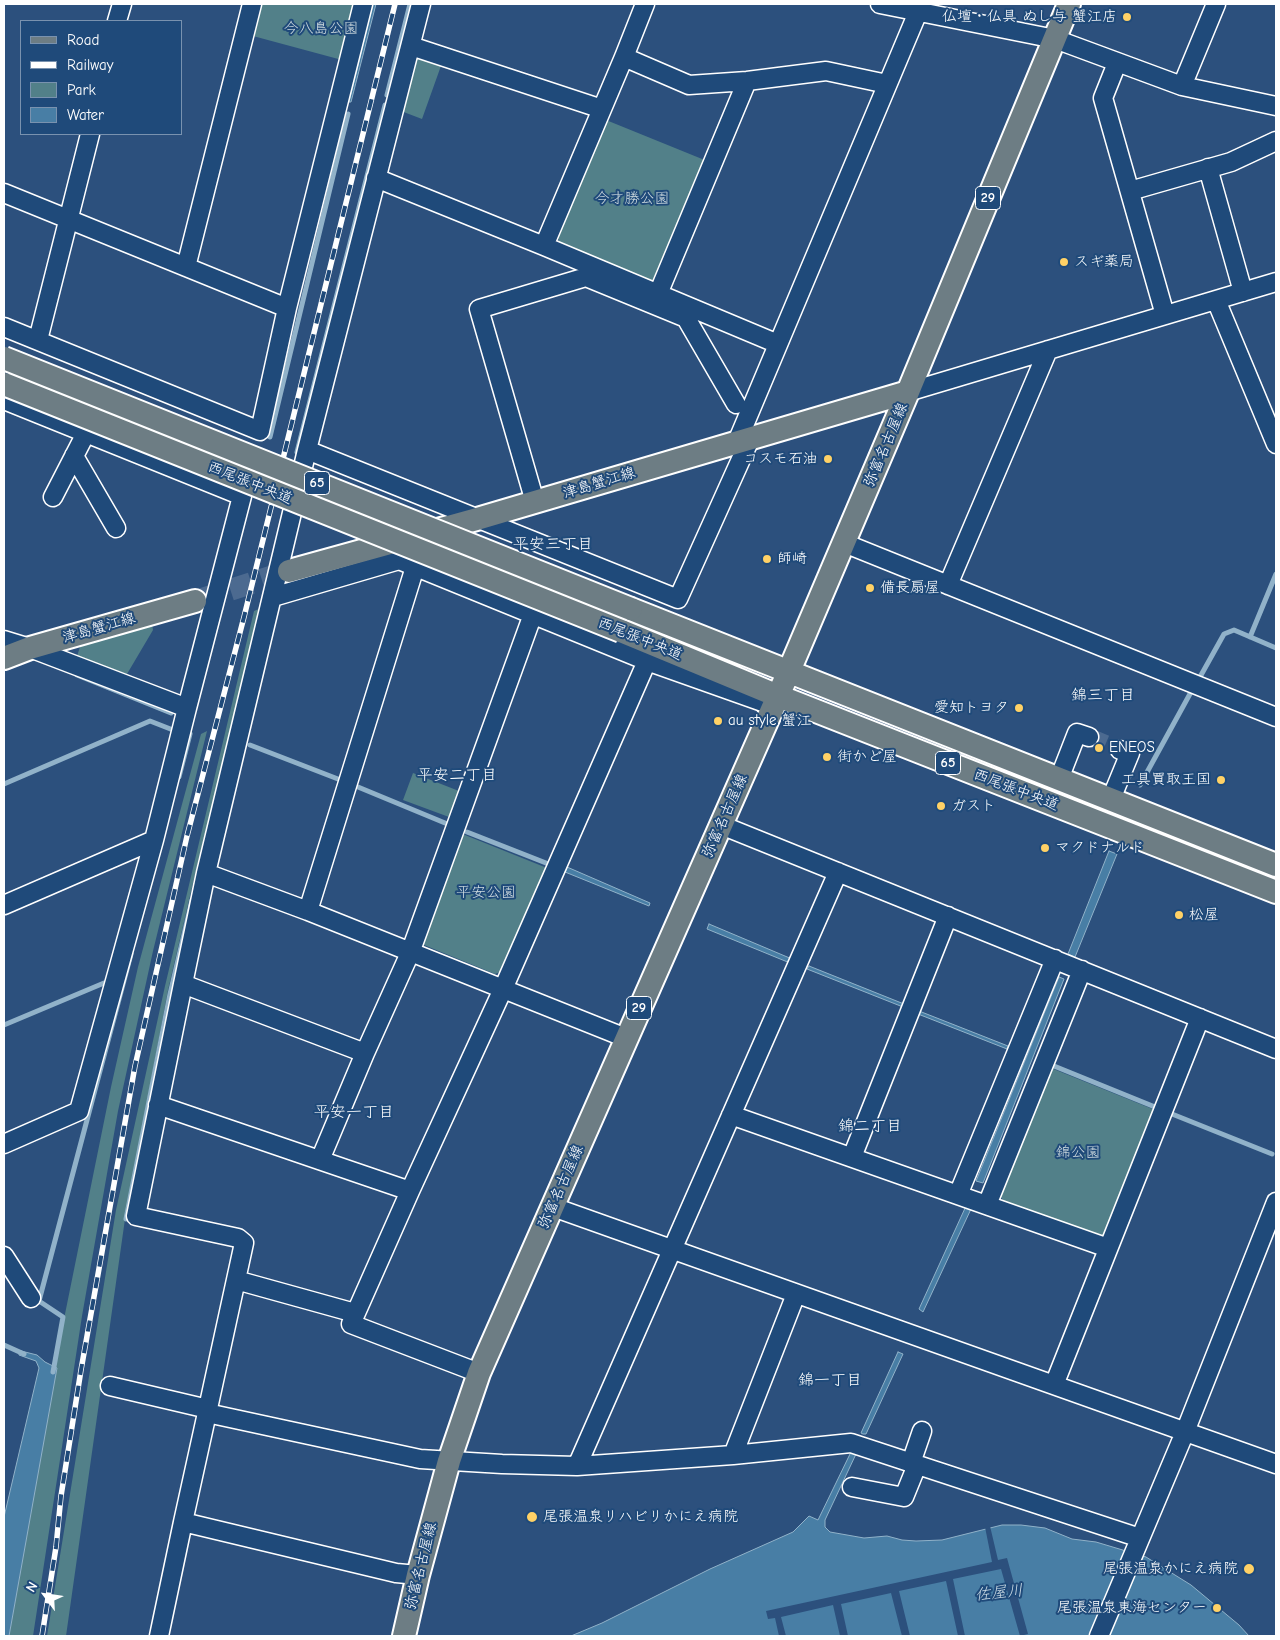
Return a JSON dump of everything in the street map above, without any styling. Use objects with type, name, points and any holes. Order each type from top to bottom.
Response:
[{"type":"main road","name":"弥富名古屋線","points":[[404,1636],[418,1575],[449,1461],[479,1373],[844,544],[1069,4]]},
{"type":"main road","name":"西尾張中央道","points":[[4,358],[1276,865]]},
{"type":"main road","name":"西尾張中央道","points":[[4,384],[622,631],[776,701],[1276,892]]},
{"type":"main road","name":"津島蟹江線","points":[[289,571],[477,519],[908,392]]},
{"type":"main road","name":"津島蟹江線","points":[[4,658],[30,648],[195,601]]},
{"type":"street","points":[[118,20],[122,4]]},
{"type":"street","points":[[186,267],[252,4]]},
{"type":"street","points":[[4,327],[260,431],[287,308],[363,4]]},
{"type":"street","points":[[160,1636],[244,1243],[238,1238],[136,1216],[206,873],[307,450],[421,4]]},
{"type":"street","points":[[544,246],[645,4]]},
{"type":"street","points":[[880,4],[1055,39],[1182,86],[1276,106]]},
{"type":"street","points":[[1182,86],[1216,4]]},
{"type":"street","points":[[307,450],[678,599],[744,439],[778,344],[918,12]]},
{"type":"street","points":[[411,46],[602,110]]},
{"type":"street","points":[[624,58],[688,85],[747,82],[826,71],[887,84]]},
{"type":"street","points":[[1117,63],[1103,98],[1165,315]]},
{"type":"street","points":[[658,294],[747,82]]},
{"type":"street","points":[[38,340],[90,135]]},
{"type":"street","points":[[1130,191],[1231,162],[1276,141]]},
{"type":"street","points":[[1208,168],[1243,292]]},
{"type":"street","points":[[376,178],[778,344]]},
{"type":"street","points":[[4,193],[287,308]]},
{"type":"street","points":[[535,502],[479,309],[586,277],[686,318],[736,404]]},
{"type":"street","points":[[908,392],[1276,282]]},
{"type":"street","points":[[1216,300],[1276,444]]},
{"type":"street","points":[[948,585],[1048,350]]},
{"type":"street","points":[[4,400],[242,496],[186,708],[154,840],[79,1111],[4,1144]]},
{"type":"street","points":[[53,497],[86,433]]},
{"type":"street","points":[[74,456],[116,528]]},
{"type":"street","points":[[844,544],[1276,717]]},
{"type":"street","points":[[272,597],[399,560],[647,661],[776,701]]},
{"type":"street","points":[[308,911],[415,567]]},
{"type":"street","points":[[320,1160],[410,953],[533,614]]},
{"type":"street","points":[[4,640],[30,648],[186,708]]},
{"type":"street","points":[[479,1373],[351,1324],[503,988],[647,661]]},
{"type":"street","points":[[1059,779],[1077,732],[1089,737]]},
{"type":"street","points":[[1111,800],[1130,753],[1120,750]]},
{"type":"street","points":[[721,825],[1276,1048]]},
{"type":"street","points":[[4,905],[154,840]]},
{"type":"street","points":[[577,1466],[838,872]]},
{"type":"street","points":[[206,873],[308,911],[626,1038]]},
{"type":"street","points":[[852,1158],[948,916]]},
{"type":"street","points":[[958,1195],[1054,959]]},
{"type":"street","points":[[987,1205],[1082,970]]},
{"type":"street","points":[[182,984],[365,1053]]},
{"type":"street","points":[[1054,1385],[1200,1018]]},
{"type":"street","points":[[158,1106],[410,1191]]},
{"type":"street","points":[[731,1115],[1108,1248]]},
{"type":"street","points":[[1099,1636],[1185,1432],[1276,1202]]},
{"type":"street","points":[[553,1207],[1276,1464]]},
{"type":"street","points":[[4,1256],[31,1298]]},
{"type":"street","points":[[236,1280],[355,1313]]},
{"type":"street","points":[[732,1455],[796,1294]]},
{"type":"street","points":[[110,1386],[208,1411],[420,1459],[577,1466],[732,1455],[851,1443],[1139,1541]]},
{"type":"street","points":[[852,1486],[904,1497],[922,1431]]},
{"type":"street","points":[[183,1522],[396,1573],[418,1575]]},
{"type":"green space","name":"今八島公園","points":[[261,4],[356,4],[342,60],[253,36]]},
{"type":"green space","points":[[420,56],[442,63],[422,119],[401,111],[413,63]]},
{"type":"green space","name":"今才勝公園","points":[[606,120],[707,161],[658,279],[650,282],[560,245],[558,237]]},
{"type":"green space","points":[[261,608],[168,990],[125,1219],[66,1636],[47,1636],[116,1210],[165,986],[254,611]]},
{"type":"green space","points":[[152,624],[153,630],[127,674],[77,656],[80,647],[85,643]]},
{"type":"green space","points":[[207,731],[153,951],[118,1111],[82,1316],[33,1636],[9,1636],[65,1314],[111,1087],[138,967],[201,734]]},
{"type":"green space","points":[[413,773],[459,791],[449,817],[403,800]]},
{"type":"green space","name":"平安公園","points":[[460,833],[547,868],[500,972],[495,974],[424,945],[422,937]]},
{"type":"green space","name":"錦公園","points":[[1051,1068],[1155,1110],[1106,1235],[1101,1237],[1003,1201],[1001,1196]]},
{"type":"water","points":[[373,4],[376,4],[351,102],[349,102]]},
{"type":"water","points":[[1109,851],[1117,854],[1075,957],[1068,954]]},
{"type":"water","points":[[567,867],[650,903],[649,906],[565,872]]},
{"type":"water","points":[[709,924],[792,959],[790,963],[707,929]]},
{"type":"water","points":[[809,966],[904,1004],[903,1007],[807,969]]},
{"type":"water","points":[[1059,977],[1064,979],[983,1183],[976,1181]]},
{"type":"water","points":[[919,1011],[1008,1046],[1007,1049],[918,1014]]},
{"type":"water","points":[[966,1206],[971,1209],[923,1312],[919,1309]]},
{"type":"water","points":[[21,1351],[37,1355],[45,1362],[57,1368],[9,1636],[4,1636],[4,1517],[39,1368],[36,1361],[19,1355]]},
{"type":"water","points":[[898,1352],[903,1354],[866,1434],[863,1434],[861,1433]]},
{"type":"water","name":"佐屋川","points":[[851,1452],[856,1454],[825,1520],[825,1527],[830,1532],[864,1538],[887,1536],[916,1541],[942,1540],[1002,1525],[1045,1528],[1072,1539],[1096,1542],[1146,1557],[1191,1585],[1239,1625],[1249,1636],[571,1636],[602,1623],[710,1569],[793,1532],[809,1516],[818,1520]]},
{"type":"pier","points":[[990,1526],[998,1560],[1007,1558],[1028,1634],[1020,1636],[1001,1569],[953,1579],[965,1636],[958,1636],[946,1581],[899,1591],[910,1636],[902,1636],[891,1593],[841,1604],[848,1636],[840,1636],[833,1605],[781,1617],[786,1636],[779,1636],[775,1618],[768,1619],[766,1611],[992,1562],[985,1527]]},
{"type":"waterway","points":[[387,95],[410,4]]},
{"type":"waterway","points":[[297,452],[385,105]]},
{"type":"waterway","points":[[270,437],[348,114]]},
{"type":"waterway","points":[[1250,637],[1276,574]]},
{"type":"waterway","points":[[1200,677],[1224,634],[1234,630],[1276,648]]},
{"type":"waterway","points":[[77,675],[171,713]]},
{"type":"waterway","points":[[1140,785],[1191,692]]},
{"type":"waterway","points":[[4,784],[150,721],[173,730]]},
{"type":"waterway","points":[[179,777],[190,734]]},
{"type":"waterway","points":[[250,745],[338,779]]},
{"type":"waterway","points":[[358,787],[445,823]]},
{"type":"waterway","points":[[467,832],[546,863]]},
{"type":"waterway","points":[[126,1219],[170,994],[192,900]]},
{"type":"waterway","points":[[53,1372],[63,1317],[39,1301],[131,954]]},
{"type":"waterway","points":[[4,1025],[104,983]]},
{"type":"waterway","points":[[1054,1066],[1155,1107]]},
{"type":"waterway","points":[[1172,1114],[1272,1154]]},
{"type":"waterway","points":[[4,1345],[24,1354]]},
{"type":"tunnel","points":[[199,600],[289,571]]},
{"type":"tunnel","points":[[1089,737],[1120,750]]},
{"type":"railway","points":[[42,1636],[56,1547],[61,1496],[81,1370],[135,1066],[187,836],[244,617],[395,4]]},
{"type":"place","name":"仏壇・仏具 ぬし与 蟹江店","points":[[1127,17]]},
{"type":"place","name":"スギ薬局","points":[[1064,262]]},
{"type":"place","name":"コスモ石油","points":[[828,459]]},
{"type":"place","name":"師崎","points":[[767,559]]},
{"type":"place","name":"備長扇屋","points":[[870,588]]},
{"type":"place","name":"愛知トヨタ","points":[[1019,708]]},
{"type":"place","name":"au style 蟹江","points":[[718,721]]},
{"type":"place","name":"ENEOS","points":[[1099,748]]},
{"type":"place","name":"街かど屋","points":[[827,757]]},
{"type":"place","name":"工具買取王国","points":[[1221,780]]},
{"type":"place","name":"ガスト","points":[[941,806]]},
{"type":"place","name":"マクドナルド","points":[[1045,848]]},
{"type":"place","name":"松屋","points":[[1179,915]]},
{"type":"place","name":"尾張温泉リハビリかにえ病院","points":[[532,1517]]},
{"type":"place","name":"尾張温泉かにえ病院","points":[[1249,1569]]},
{"type":"place","name":"尾張温泉東海センター","points":[[1217,1608]]},
{"type":"district","name":"平安三丁目","points":[[553,544]]},
{"type":"district","name":"錦三丁目","points":[[1103,695]]},
{"type":"district","name":"平安二丁目","points":[[457,775]]},
{"type":"district","name":"平安一丁目","points":[[354,1112]]},
{"type":"district","name":"錦二丁目","points":[[870,1126]]},
{"type":"district","name":"錦一丁目","points":[[830,1380]]}]
